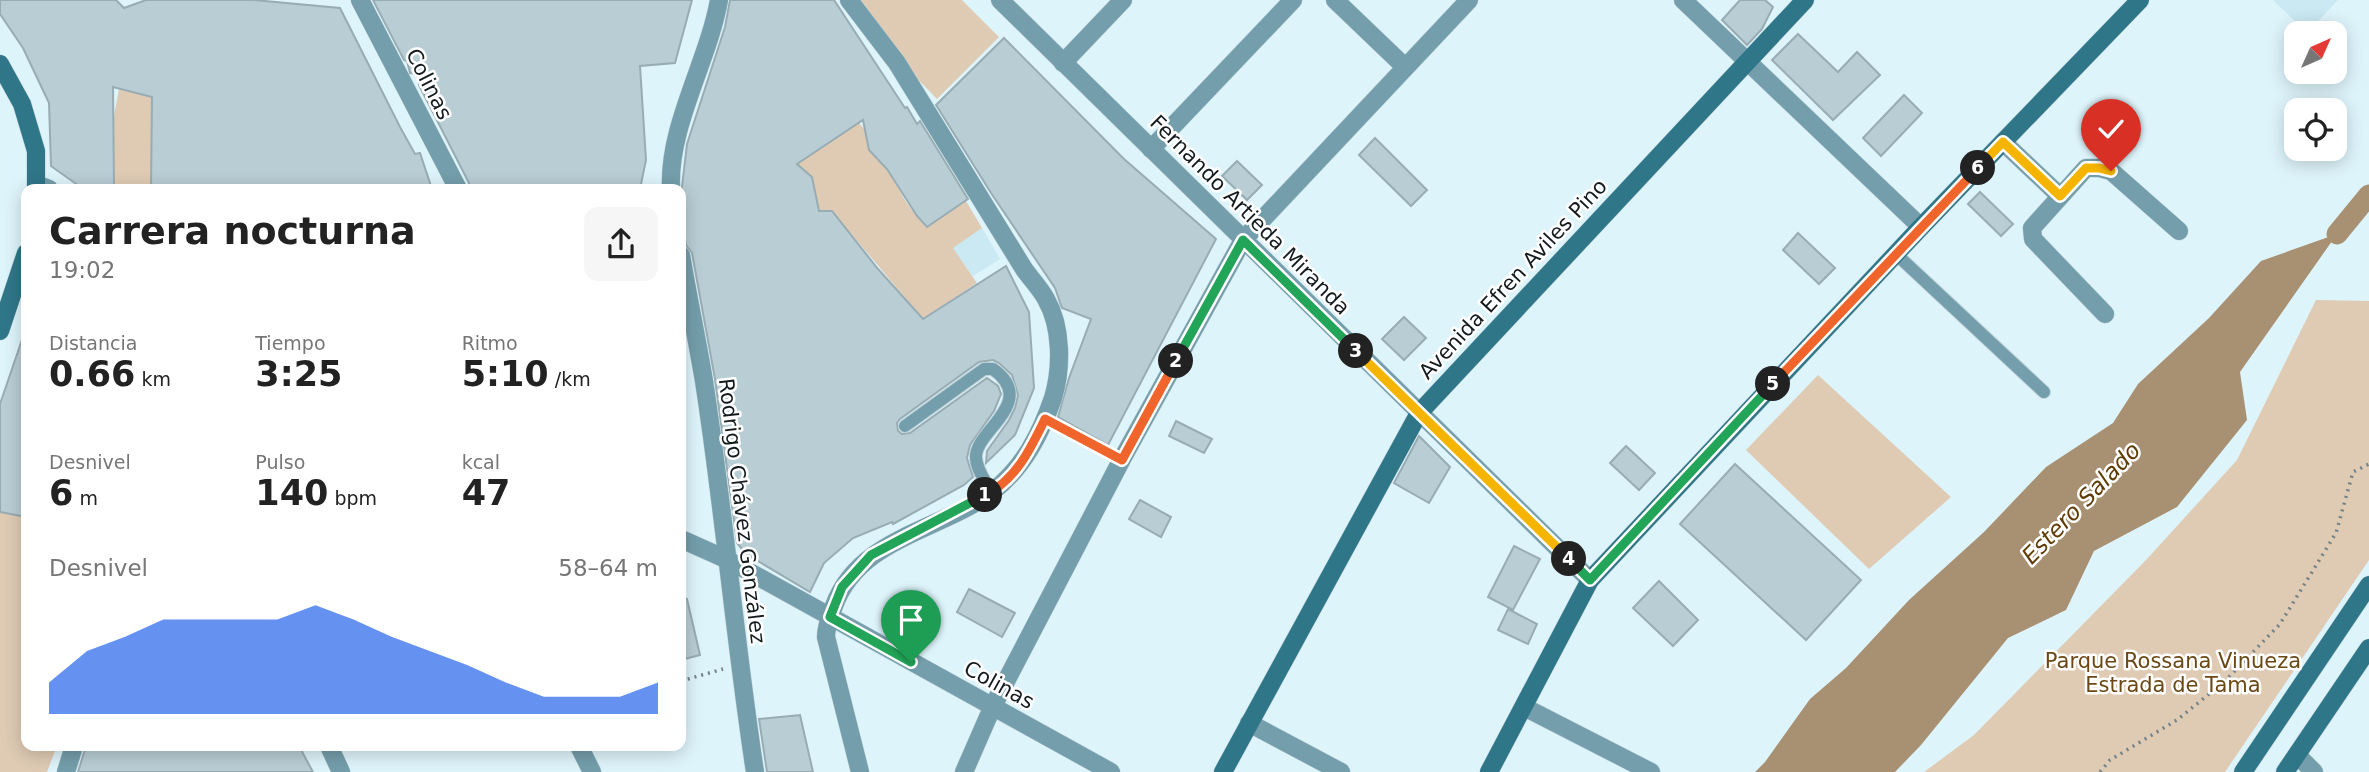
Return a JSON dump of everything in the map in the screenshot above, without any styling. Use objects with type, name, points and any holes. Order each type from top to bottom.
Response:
[{"type":"street","name":"Colinas","points":[[360,0],[455,184]]},
{"type":"street","points":[[671,184],[672,162],[678,138],[719,0]]},
{"type":"street","points":[[849,0],[897,63],[1024,269],[1047,300],[1055,324],[1059,360],[1054,394],[1026,457],[991,492],[871,555],[842,587],[826,629],[829,651],[860,772]]},
{"type":"street","name":"Fernando Artieda Miranda","points":[[1000,0],[1590,580]]},
{"type":"street","points":[[1063,63],[1123,0]]},
{"type":"street","points":[[1151,149],[1293,0]]},
{"type":"street","points":[[1335,0],[1405,67]]},
{"type":"street","points":[[964,772],[992,708],[1122,460],[1243,240],[1469,0]]},
{"type":"street","points":[[1683,0],[1921,228]]},
{"type":"street","name":"Avenida Efren Aviles Pino","points":[[1223,772],[1419,413],[1805,0]]},
{"type":"street","points":[[1489,772],[1590,580],[1896,254],[2140,0]]},
{"type":"street","points":[[0,64],[22,104],[36,151],[40,184]]},
{"type":"street","points":[[2003,142],[2060,196]]},
{"type":"street","points":[[2105,314],[2033,239],[2032,228],[2060,196],[2086,168],[2111,171],[2179,231]]},
{"type":"street","points":[[0,331],[21,268]]},
{"type":"street","name":"Rodrigo Chávez González","points":[[686,282],[704,381],[738,664],[755,772]]},
{"type":"street","name":"Colinas","points":[[686,541],[727,560],[1111,772]]},
{"type":"street","points":[[2243,772],[2366,597]]},
{"type":"street","points":[[2285,772],[2369,648]]},
{"type":"street","points":[[1524,706],[1651,772]]},
{"type":"street","points":[[1249,723],[1341,772]]},
{"type":"street","points":[[66,772],[72,751]]},
{"type":"street","points":[[331,751],[341,772]]},
{"type":"street","points":[[582,751],[592,772]]},
{"type":"street","points":[[2297,755],[2314,772]]},
{"type":"lane","points":[[1896,254],[2044,392]]},
{"type":"lane","points":[[905,426],[984,369],[993,369],[1001,375],[1008,392],[1006,412],[981,441],[975,456],[991,492]]},
{"type":"path","points":[[1045,419],[1122,460]]},
{"type":"path","points":[[2100,772],[2110,760],[2177,720],[2224,682],[2280,624],[2336,533],[2353,472],[2369,464]]},
{"type":"path","points":[[686,680],[738,664]]},
{"type":"shaded area","points":[[2273,0],[2338,0],[2318,21],[2295,21]]},
{"type":"shaded area","points":[[982,228],[1000,259],[973,276],[952,248]]},
{"type":"green space","points":[[855,0],[962,0],[999,37],[937,99],[903,64]]},
{"type":"green space","points":[[119,89],[152,96],[152,184],[114,184],[113,121]]},
{"type":"green space","points":[[859,123],[866,131],[870,150],[895,175],[903,196],[927,227],[966,201],[982,228],[953,248],[977,283],[923,319],[832,211],[819,211],[812,177],[797,164]]},
{"type":"green space","name":"Parque Rossana Vinueza Estrada de Tama","points":[[2316,300],[2369,301],[2369,560],[2225,772],[1924,772],[1974,735],[2147,559],[2237,460]]},
{"type":"green space","points":[[1818,375],[1951,497],[1869,569],[1746,450]]},
{"type":"green space","points":[[0,512],[21,516],[21,751],[55,751],[47,772],[0,772]]},
{"type":"water","name":"Estero Salado","points":[[2337,234],[2240,372],[2247,420],[2177,507],[2094,551],[2066,610],[2008,638],[1921,745],[1895,772],[1755,772],[1810,699],[1846,668],[1909,600],[1984,532],[2046,467],[2113,423],[2138,384],[2209,318],[2261,261]]},
{"type":"building","points":[[0,0],[116,0],[124,8],[146,0],[254,0],[340,8],[400,127],[415,154],[420,153],[430,184],[151,184],[152,97],[113,87],[114,184],[76,184],[51,166],[49,103],[23,48],[0,14]]},
{"type":"building","points":[[373,0],[692,0],[675,63],[640,66],[646,160],[641,184],[469,184],[419,85],[420,74],[410,73],[407,61],[404,60]]},
{"type":"building","points":[[730,0],[834,0],[905,108],[907,107],[917,124],[920,121],[968,199],[927,227],[887,169],[869,150],[863,120],[797,164],[812,177],[819,211],[832,211],[878,269],[923,319],[1006,266],[1029,312],[1034,388],[1015,435],[986,463],[987,451],[1009,420],[1018,395],[1012,375],[993,360],[979,362],[900,419],[897,423],[898,431],[902,434],[910,433],[987,378],[998,386],[1001,394],[994,411],[970,445],[967,458],[973,477],[964,485],[893,524],[892,522],[853,538],[824,563],[810,592],[746,554],[737,543],[715,379],[692,253],[686,245],[686,184],[682,184],[687,144],[725,27]]},
{"type":"building","points":[[1740,0],[1765,0],[1773,7],[1762,29],[1747,45],[1722,20]]},
{"type":"building","points":[[1798,34],[1838,72],[1857,52],[1880,75],[1833,120],[1772,60]]},
{"type":"building","points":[[1004,38],[1124,159],[1216,239],[1108,445],[1058,417],[1091,319],[1062,308],[1055,288],[936,105]]},
{"type":"building","points":[[1904,95],[1922,113],[1881,156],[1863,138]]},
{"type":"building","points":[[1375,138],[1427,190],[1411,206],[1359,155]]},
{"type":"building","points":[[1237,161],[1262,185],[1247,200],[1222,176]]},
{"type":"building","points":[[1980,192],[2013,224],[2001,236],[1968,204]]},
{"type":"building","points":[[1798,233],[1835,268],[1819,284],[1783,250]]},
{"type":"building","points":[[1404,317],[1426,338],[1404,360],[1382,339]]},
{"type":"building","points":[[21,343],[21,516],[0,512],[0,404]]},
{"type":"building","points":[[1176,421],[1212,439],[1204,453],[1169,436]]},
{"type":"building","points":[[1419,436],[1450,467],[1429,503],[1394,483]]},
{"type":"building","points":[[1626,446],[1655,473],[1639,490],[1610,463]]},
{"type":"building","points":[[1735,464],[1861,580],[1806,640],[1680,524]]},
{"type":"building","points":[[1140,500],[1171,517],[1161,537],[1129,519]]},
{"type":"building","points":[[1514,546],[1540,559],[1513,610],[1488,597]]},
{"type":"building","points":[[1659,581],[1698,620],[1673,646],[1633,608]]},
{"type":"building","points":[[969,589],[1015,613],[1002,637],[957,612]]},
{"type":"building","points":[[686,599],[700,655],[686,659]]},
{"type":"building","points":[[1508,609],[1537,624],[1528,644],[1498,630]]},
{"type":"building","points":[[800,715],[813,772],[767,772],[759,719]]},
{"type":"building","points":[[84,751],[302,751],[313,772],[78,772]]},
{"type":"waterway","points":[[2337,234],[2369,195]]},
{"type":"route","points":[[911,662],[830,617],[842,587],[850,576],[876,552],[991,492],[1011,475],[1026,457],[1045,419],[1122,460],[1243,240],[1590,580],[2003,142],[2060,196],[2086,168],[2111,171]]}]
